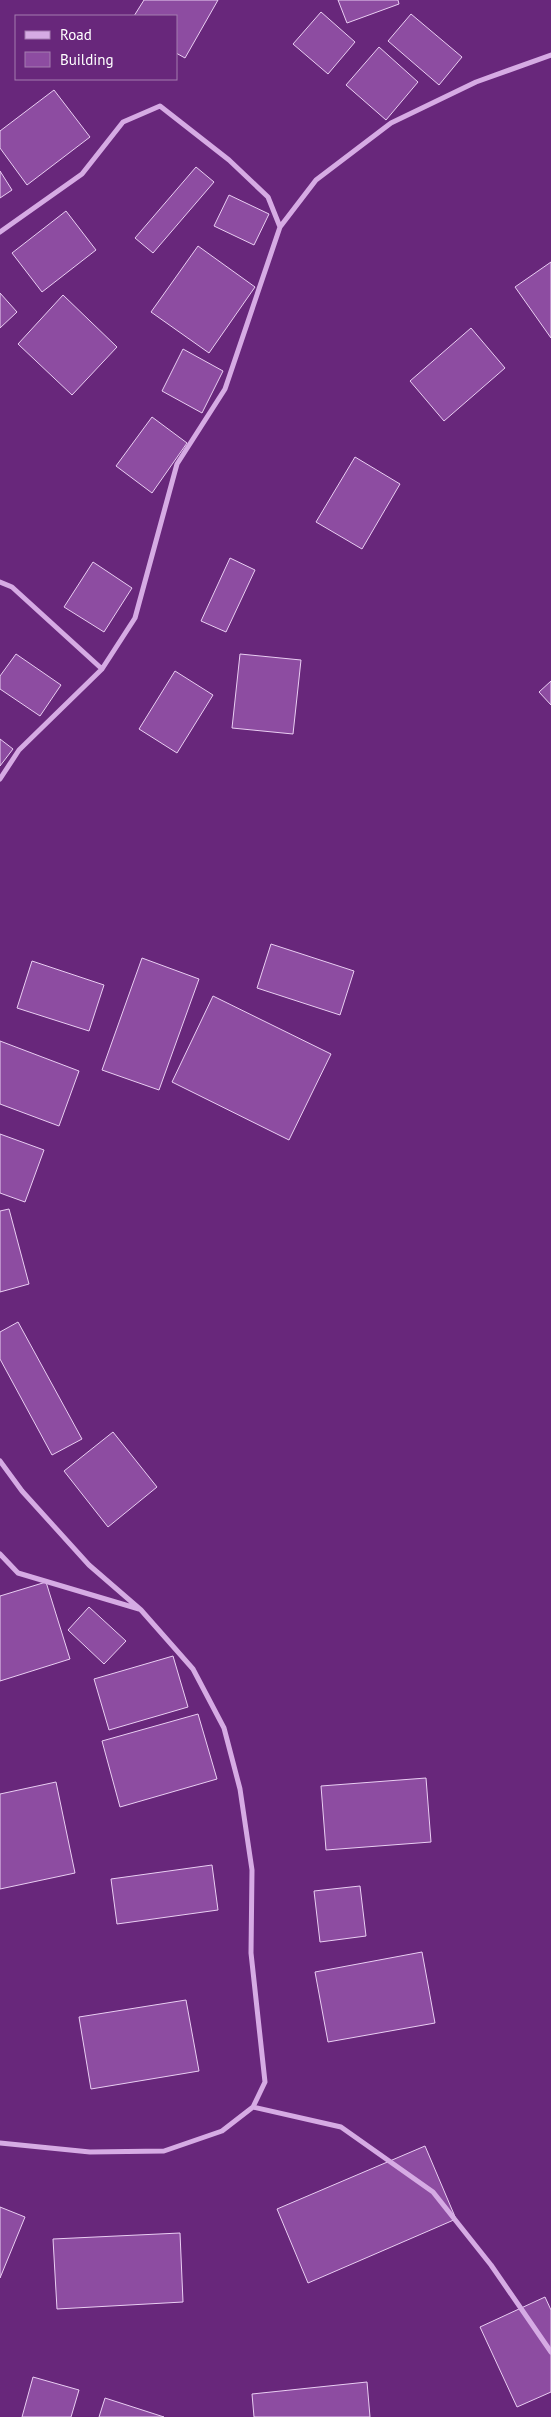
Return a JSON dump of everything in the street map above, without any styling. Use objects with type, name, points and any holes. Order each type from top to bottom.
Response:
[{"type":"street","points":[[0,780],[19,750],[102,669],[135,618],[177,464],[225,389],[280,227],[316,180],[391,124],[476,82],[551,56]]},
{"type":"street","points":[[0,232],[82,174],[123,122],[160,106],[229,160],[268,197],[280,227]]},
{"type":"street","points":[[0,582],[12,587],[102,669]]},
{"type":"street","points":[[0,1461],[22,1492],[89,1565],[141,1610],[193,1670],[224,1728],[240,1788],[252,1870],[252,1954],[266,2082],[253,2107],[222,2131],[164,2152],[90,2152],[0,2143]]},
{"type":"street","points":[[0,1554],[18,1573],[141,1610]]},
{"type":"street","points":[[253,2107],[341,2127],[433,2192],[491,2265],[551,2352]]},
{"type":"building","points":[[144,0],[218,0],[185,58],[178,54],[178,15],[135,15]]},
{"type":"building","points":[[338,0],[398,0],[399,4],[347,23]]},
{"type":"building","points":[[321,12],[355,42],[328,74],[293,44]]},
{"type":"building","points":[[411,14],[462,57],[439,85],[388,41]]},
{"type":"building","points":[[379,47],[418,82],[386,120],[346,85]]},
{"type":"building","points":[[54,90],[90,137],[27,185],[0,148],[0,131]]},
{"type":"building","points":[[196,167],[214,182],[153,253],[135,238]]},
{"type":"building","points":[[0,171],[12,190],[0,198]]},
{"type":"building","points":[[229,195],[269,214],[254,245],[214,226]]},
{"type":"building","points":[[66,211],[96,250],[42,292],[12,253]]},
{"type":"building","points":[[198,246],[255,287],[209,353],[151,312]]},
{"type":"building","points":[[551,262],[551,338],[515,287]]},
{"type":"building","points":[[0,293],[17,312],[0,328]]},
{"type":"building","points":[[63,295],[117,347],[72,395],[18,344]]},
{"type":"building","points":[[471,328],[505,368],[444,421],[410,381]]},
{"type":"building","points":[[183,349],[223,371],[202,413],[162,391]]},
{"type":"building","points":[[152,417],[187,443],[152,493],[116,466]]},
{"type":"building","points":[[355,457],[400,484],[362,549],[316,522]]},
{"type":"building","points":[[230,558],[255,570],[226,632],[201,621]]},
{"type":"building","points":[[93,562],[132,588],[104,632],[64,607]]},
{"type":"building","points":[[16,654],[61,685],[40,716],[0,689],[0,676]]},
{"type":"building","points":[[240,654],[301,660],[293,734],[232,728]]},
{"type":"building","points":[[175,671],[213,695],[177,753],[139,729]]},
{"type":"building","points":[[551,681],[551,705],[539,692]]},
{"type":"building","points":[[0,739],[13,749],[0,766]]},
{"type":"building","points":[[271,944],[354,971],[340,1015],[257,988]]},
{"type":"building","points":[[142,958],[199,979],[159,1090],[102,1070]]},
{"type":"building","points":[[32,961],[104,985],[89,1031],[17,1008]]},
{"type":"building","points":[[213,996],[331,1054],[289,1140],[172,1082]]},
{"type":"building","points":[[0,1041],[79,1071],[59,1126],[0,1104]]},
{"type":"building","points":[[0,1134],[44,1150],[25,1202],[0,1193]]},
{"type":"building","points":[[9,1209],[29,1284],[0,1292],[0,1211]]},
{"type":"building","points":[[18,1322],[82,1439],[52,1455],[0,1359],[0,1332]]},
{"type":"building","points":[[113,1432],[157,1487],[108,1527],[64,1471]]},
{"type":"building","points":[[46,1582],[70,1659],[0,1681],[0,1596]]},
{"type":"building","points":[[89,1607],[126,1641],[104,1664],[68,1630]]},
{"type":"building","points":[[173,1656],[188,1707],[109,1730],[94,1679]]},
{"type":"building","points":[[198,1714],[217,1779],[120,1807],[102,1741]]},
{"type":"building","points":[[426,1778],[431,1842],[326,1850],[321,1786]]},
{"type":"building","points":[[56,1782],[75,1873],[0,1889],[0,1794]]},
{"type":"building","points":[[212,1865],[218,1910],[117,1924],[111,1879]]},
{"type":"building","points":[[360,1886],[366,1936],[320,1942],[314,1891]]},
{"type":"building","points":[[422,1952],[435,2023],[328,2042],[315,1972]]},
{"type":"building","points":[[186,2000],[199,2071],[91,2089],[79,2017]]},
{"type":"building","points":[[425,2146],[456,2219],[308,2283],[277,2209]]},
{"type":"building","points":[[0,2207],[25,2217],[0,2278]]},
{"type":"building","points":[[180,2233],[183,2302],[57,2309],[53,2239]]},
{"type":"building","points":[[545,2297],[551,2310],[551,2392],[517,2407],[480,2327]]},
{"type":"building","points":[[33,2377],[79,2390],[71,2417],[22,2417]]},
{"type":"building","points":[[367,2382],[370,2417],[254,2417],[252,2394]]},
{"type":"building","points":[[105,2398],[164,2417],[99,2417]]}]
